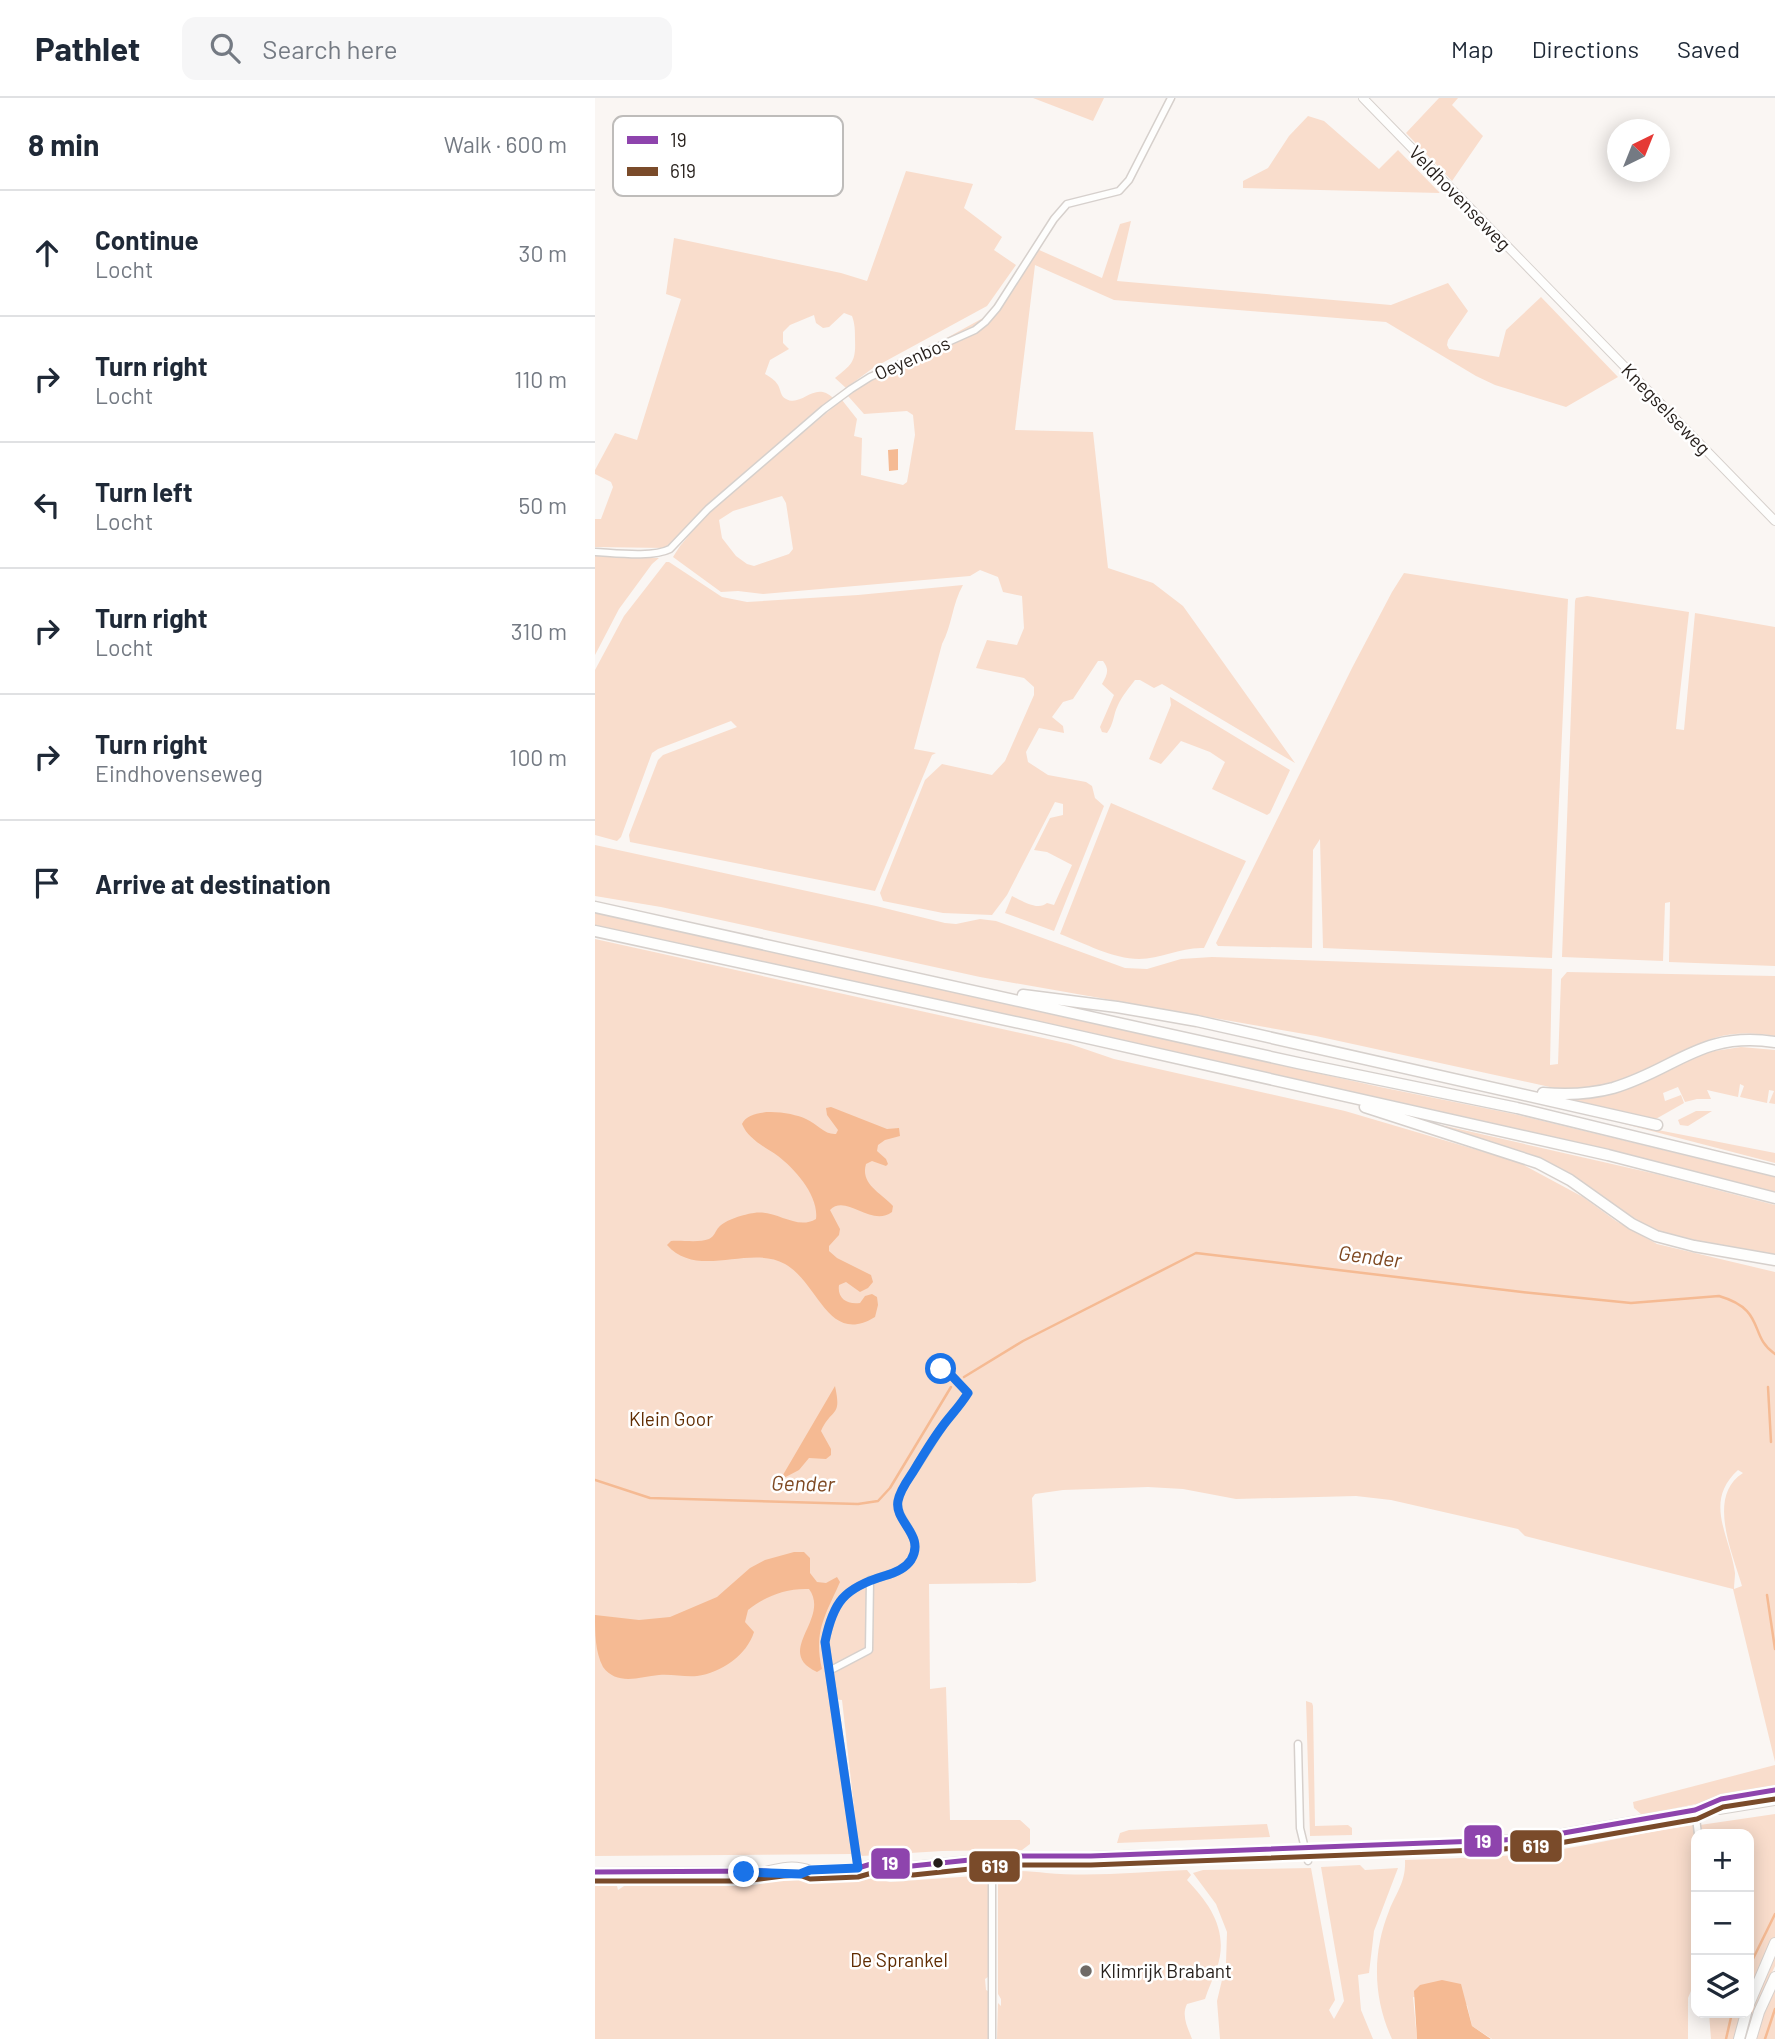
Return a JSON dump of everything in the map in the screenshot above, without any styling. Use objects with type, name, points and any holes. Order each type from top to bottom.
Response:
[{"type":"highway","points":[[595,907],[1299,1063],[1517,1108],[1775,1171]]},
{"type":"highway","points":[[595,931],[1608,1155],[1775,1198]]},
{"type":"highway","points":[[986,993],[1043,997],[1197,1021],[1657,1125]]},
{"type":"highway","points":[[1492,1087],[1554,1094],[1591,1092],[1635,1080],[1714,1043],[1742,1039],[1775,1042]]},
{"type":"highway","points":[[1329,1093],[1394,1118],[1538,1163],[1570,1180],[1632,1224],[1656,1236],[1694,1246],[1775,1260]]},
{"type":"main road","points":[[1754,1992],[1775,1943]]},
{"type":"main road","points":[[1751,2039],[1759,2012],[1775,1977]]},
{"type":"main road","points":[[1739,2039],[1745,2018]]},
{"type":"street","name":"Oeyenbos","points":[[595,552],[639,553],[670,550],[708,509],[851,389],[870,377],[975,330],[985,322],[1053,219],[1067,204],[1119,191],[1129,180],[1171,98]]},
{"type":"street","name":"Veldhovenseweg","points":[[1363,98],[1557,298]]},
{"type":"street","name":"Knegselseweg","points":[[1557,298],[1775,521]]},
{"type":"street","points":[[858,1868],[825,1642],[834,1610],[846,1593],[870,1580],[897,1573],[909,1563],[914,1553],[913,1538],[898,1510],[898,1500],[903,1487],[968,1393],[952,1376],[935,1367]]},
{"type":"street","points":[[829,1671],[869,1650],[870,1580]]},
{"type":"street","points":[[1298,1744],[1300,1828],[1308,1861]]},
{"type":"street","points":[[1695,1810],[1721,1799],[1775,1790]]},
{"type":"street","points":[[595,1872],[765,1871],[791,1866],[810,1870],[858,1868],[871,1864],[899,1863],[912,1866],[992,1857],[1305,1849],[1504,1840],[1552,1835],[1695,1810],[1719,1810],[1775,1801]]},
{"type":"street","points":[[1695,1810],[1697,1829]]},
{"type":"street","points":[[992,1857],[992,2039]]},
{"type":"green space","points":[[1033,98],[1104,98],[1093,121]]},
{"type":"green space","points":[[1439,98],[1458,98],[1452,105],[1483,136],[1452,181],[1406,133]]},
{"type":"green space","points":[[1308,116],[1324,121],[1379,169],[1398,150],[1440,193],[1243,188],[1243,181],[1268,168],[1289,136]]},
{"type":"green space","points":[[906,171],[973,184],[964,208],[1002,237],[994,250],[1016,265],[987,306],[873,368],[846,388],[835,378],[854,358],[855,333],[852,316],[844,313],[829,327],[823,328],[816,323],[814,315],[790,325],[783,332],[783,343],[789,349],[770,360],[765,374],[777,383],[786,399],[797,400],[820,392],[833,398],[724,491],[666,548],[595,547],[595,519],[601,519],[613,487],[611,482],[595,474],[595,470],[615,433],[637,440],[681,299],[666,294],[674,238],[841,273],[867,281]]},
{"type":"green space","points":[[1131,221],[1117,281],[1391,305],[1448,283],[1468,311],[1448,340],[1449,349],[1499,357],[1506,330],[1541,297],[1618,377],[1566,407],[1495,385],[1386,322],[1114,300],[1035,265],[1015,430],[1093,432],[1108,568],[1153,583],[1183,606],[1295,763],[1162,684],[1154,688],[1140,680],[1135,680],[1121,698],[1111,726],[1107,733],[1102,732],[1100,727],[1114,695],[1102,684],[1107,670],[1103,661],[1098,661],[1073,699],[1063,702],[1052,717],[1063,726],[1064,733],[1039,728],[1026,752],[1028,762],[1048,775],[1086,782],[1092,786],[1095,798],[1104,806],[1054,931],[1005,913],[1012,896],[1035,906],[1047,903],[1054,905],[1072,865],[1047,852],[1034,850],[1050,818],[1063,815],[1063,804],[1055,802],[1007,895],[992,915],[943,913],[883,901],[880,893],[925,780],[942,764],[992,775],[1005,761],[1034,695],[1034,687],[1024,678],[976,668],[987,640],[1017,645],[1024,628],[1022,596],[1003,592],[998,577],[980,570],[970,576],[763,594],[721,592],[673,557],[710,510],[842,400],[857,419],[854,436],[862,438],[861,475],[903,485],[907,482],[915,435],[913,415],[907,411],[864,414],[848,396],[863,384],[994,312],[1037,249],[1102,278],[1120,224]],"holes":[[[782,496],[786,503],[793,549],[789,554],[754,566],[736,556],[722,538],[719,520],[733,511]]]},
{"type":"green space","points":[[595,556],[659,558],[619,609],[595,655]]},
{"type":"green space","points":[[666,562],[722,597],[747,602],[963,585],[942,644],[914,749],[936,753],[932,755],[875,891],[630,842],[629,835],[658,760],[663,755],[737,727],[731,721],[652,753],[621,837],[617,841],[595,835],[595,670],[624,616]]},
{"type":"green space","points":[[1404,573],[1568,599],[1552,958],[1323,948],[1320,839],[1313,850],[1312,948],[1218,946],[1216,943],[1352,668]]},
{"type":"green space","points":[[1587,596],[1689,612],[1676,729],[1684,730],[1695,613],[1775,627],[1775,966],[1669,962],[1670,902],[1665,903],[1663,961],[1562,957],[1575,601],[1576,598]]},
{"type":"green space","points":[[1170,697],[1290,770],[1270,813],[1267,815],[1212,789],[1225,762],[1210,752],[1181,741],[1161,764],[1149,759],[1171,705]]},
{"type":"green space","points":[[1111,803],[1246,861],[1204,948],[1139,959],[1109,953],[1060,934]]},
{"type":"green space","points":[[595,845],[945,923],[956,924],[980,919],[996,921],[1125,968],[1147,969],[1181,959],[1212,957],[1552,969],[1550,1065],[1558,1064],[1561,979],[1567,972],[1775,976],[1775,1036],[1732,1034],[1715,1038],[1624,1080],[1597,1086],[1559,1089],[1316,1036],[980,977],[661,907],[595,896]]},
{"type":"green space","points":[[595,913],[1380,1087],[1514,1114],[1775,1177],[1775,1192],[1608,1150],[595,927]]},
{"type":"green space","name":"Klein Goor","points":[[595,939],[1070,1044],[1114,1059],[1345,1111],[1518,1162],[1583,1197],[1616,1221],[1657,1244],[1775,1272],[1775,1762],[1733,1589],[1525,1536],[1518,1529],[1391,1500],[1356,1496],[1236,1499],[1183,1489],[1148,1487],[1063,1490],[1035,1494],[1032,1498],[1036,1581],[929,1584],[930,1689],[946,1687],[950,1820],[1020,1820],[1030,1829],[1030,1844],[1022,1850],[862,1856],[859,1852],[842,1700],[830,1699],[852,1854],[595,1856]],"holes":[[[1738,1470],[1743,1473],[1732,1483],[1724,1510],[1725,1526],[1742,1586],[1734,1589],[1735,1573],[1720,1507],[1728,1482]]]},
{"type":"green space","points":[[1741,1047],[1775,1050],[1775,1104],[1769,1103],[1774,1091],[1769,1090],[1767,1103],[1740,1097],[1744,1086],[1740,1084],[1738,1097],[1707,1090],[1711,1099],[1685,1102],[1678,1087],[1663,1093],[1665,1101],[1681,1095],[1684,1103],[1654,1120],[1560,1099],[1625,1089],[1701,1053]]},
{"type":"green space","points":[[1696,1111],[1712,1111],[1688,1126],[1680,1125],[1678,1120]]},
{"type":"green space","points":[[1428,1122],[1656,1174],[1775,1205],[1775,1259],[1688,1242],[1644,1227],[1583,1186]]},
{"type":"green space","points":[[1617,1122],[1775,1153],[1775,1163]]},
{"type":"green space","points":[[1306,1701],[1313,1706],[1315,1826],[1348,1825],[1352,1828],[1352,1835],[1310,1836]]},
{"type":"green space","points":[[1775,1765],[1775,1788],[1642,1815],[1634,1808],[1633,1802]]},
{"type":"green space","points":[[1775,1814],[1775,1937],[1754,1985],[1754,1829],[1700,1829],[1700,1825]]},
{"type":"green space","points":[[1267,1824],[1270,1837],[1117,1843],[1120,1833],[1129,1830]]},
{"type":"green space","points":[[1695,1825],[1695,1829],[1691,1829],[1691,1991],[1688,1998],[1688,2039],[1492,2039],[1472,2026],[1467,2005],[1413,1997],[1417,2039],[1392,2039],[1378,1992],[1377,1959],[1383,1927],[1402,1881],[1405,1860],[1533,1853]]},
{"type":"green space","points":[[1360,1865],[1365,1870],[1398,1868],[1374,1931],[1369,1973],[1358,1975],[1361,2010],[1373,2039],[1220,2039],[1217,2001],[1226,1963],[1227,1932],[1216,1904],[1193,1873],[1203,1870],[1311,1868],[1335,2000],[1329,2010],[1334,2019],[1344,2001],[1321,1867]]},
{"type":"green space","name":"Klimrijk Brabant","points":[[1187,1870],[1191,1875],[1187,1880],[1210,1909],[1221,1943],[1217,1968],[1205,1999],[1187,2004],[1185,2008],[1186,2022],[1192,2039],[997,2039],[998,2003],[1001,2006],[998,1994],[998,1876],[1014,1871],[1117,1874]]},
{"type":"green space","name":"De Sprankel","points":[[988,1875],[988,1977],[985,1979],[988,1991],[988,2039],[595,2039],[595,1885],[617,1886],[618,1890],[624,1886],[874,1878],[890,1882]]},
{"type":"green space","points":[[1775,1956],[1775,1966],[1754,2013],[1754,1999],[1760,1981]]},
{"type":"green space","points":[[1775,1985],[1775,2039],[1754,2039]]},
{"type":"green space","points":[[1709,2018],[1743,2018],[1737,2039],[1711,2039]]},
{"type":"green space","points":[[1748,2018],[1753,2018],[1747,2039],[1741,2039]]},
{"type":"shaded area","points":[[898,449],[898,470],[889,471],[888,450]]},
{"type":"shaded area","points":[[831,1107],[887,1129],[899,1128],[900,1136],[878,1145],[877,1151],[888,1164],[886,1166],[872,1161],[866,1164],[865,1171],[873,1188],[893,1206],[892,1212],[876,1216],[843,1205],[830,1210],[840,1229],[839,1235],[829,1246],[829,1251],[837,1258],[871,1275],[873,1282],[860,1292],[846,1282],[839,1285],[841,1297],[847,1302],[860,1303],[865,1296],[872,1294],[877,1297],[875,1317],[859,1324],[846,1324],[835,1318],[797,1273],[785,1264],[756,1258],[693,1260],[679,1255],[667,1245],[671,1241],[709,1239],[726,1222],[750,1214],[770,1214],[801,1223],[816,1219],[810,1192],[792,1168],[762,1146],[742,1124],[746,1118],[762,1113],[791,1114],[836,1134],[838,1130],[827,1115],[826,1108]]},
{"type":"shaded area","points":[[835,1386],[837,1408],[821,1431],[831,1449],[831,1455],[826,1459],[809,1458],[799,1470],[780,1480]]},
{"type":"shaded area","points":[[804,1552],[810,1558],[810,1573],[817,1582],[826,1583],[837,1577],[840,1582],[822,1624],[819,1644],[822,1669],[817,1672],[805,1664],[800,1655],[813,1612],[814,1600],[809,1589],[777,1594],[748,1610],[745,1622],[754,1632],[751,1640],[739,1655],[715,1671],[697,1676],[659,1675],[629,1679],[615,1677],[603,1667],[597,1649],[595,1615],[639,1620],[670,1617],[717,1597],[750,1568],[765,1560]]},
{"type":"shaded area","points":[[1442,1980],[1461,1984],[1472,2026],[1491,2039],[1417,2039],[1414,1991],[1420,1985]]},
{"type":"waterway","name":"Gender","points":[[964,1377],[1023,1341],[1196,1253],[1631,1303],[1719,1296],[1744,1308],[1767,1347],[1775,1354]]},
{"type":"waterway","name":"Gender","points":[[595,1480],[650,1498],[858,1504],[878,1501],[890,1488],[951,1387]]},
{"type":"waterway","points":[[1768,1387],[1771,1442]]},
{"type":"waterway","points":[[1767,1595],[1775,1649]]},
{"type":"waterway","points":[[1754,1957],[1775,1914]]},
{"type":"waterway","points":[[1765,2039],[1775,2009]]},
{"type":"waterway","points":[[1726,2039],[1731,2018]]},
{"type":"transit line","name":"19","points":[[595,1872],[765,1871],[800,1874],[810,1870],[858,1868],[871,1864],[899,1863],[912,1866],[1008,1856],[1091,1856],[1504,1840],[1552,1835],[1695,1810],[1721,1799],[1775,1790]]},
{"type":"transit line","name":"619","points":[[595,1881],[744,1881],[799,1875],[810,1879],[858,1877],[872,1873],[898,1872],[913,1875],[1008,1865],[1091,1865],[1504,1849],[1554,1844],[1697,1819],[1723,1807],[1775,1799]]},
{"type":"place","name":"Klimrijk Brabant","points":[[1086,1971]]},
{"type":"route","points":[[744,1872],[800,1874],[810,1870],[858,1868],[825,1642],[834,1610],[846,1593],[870,1580],[897,1573],[909,1563],[914,1553],[913,1538],[898,1510],[898,1500],[903,1487],[942,1427],[968,1393],[941,1369]]}]
